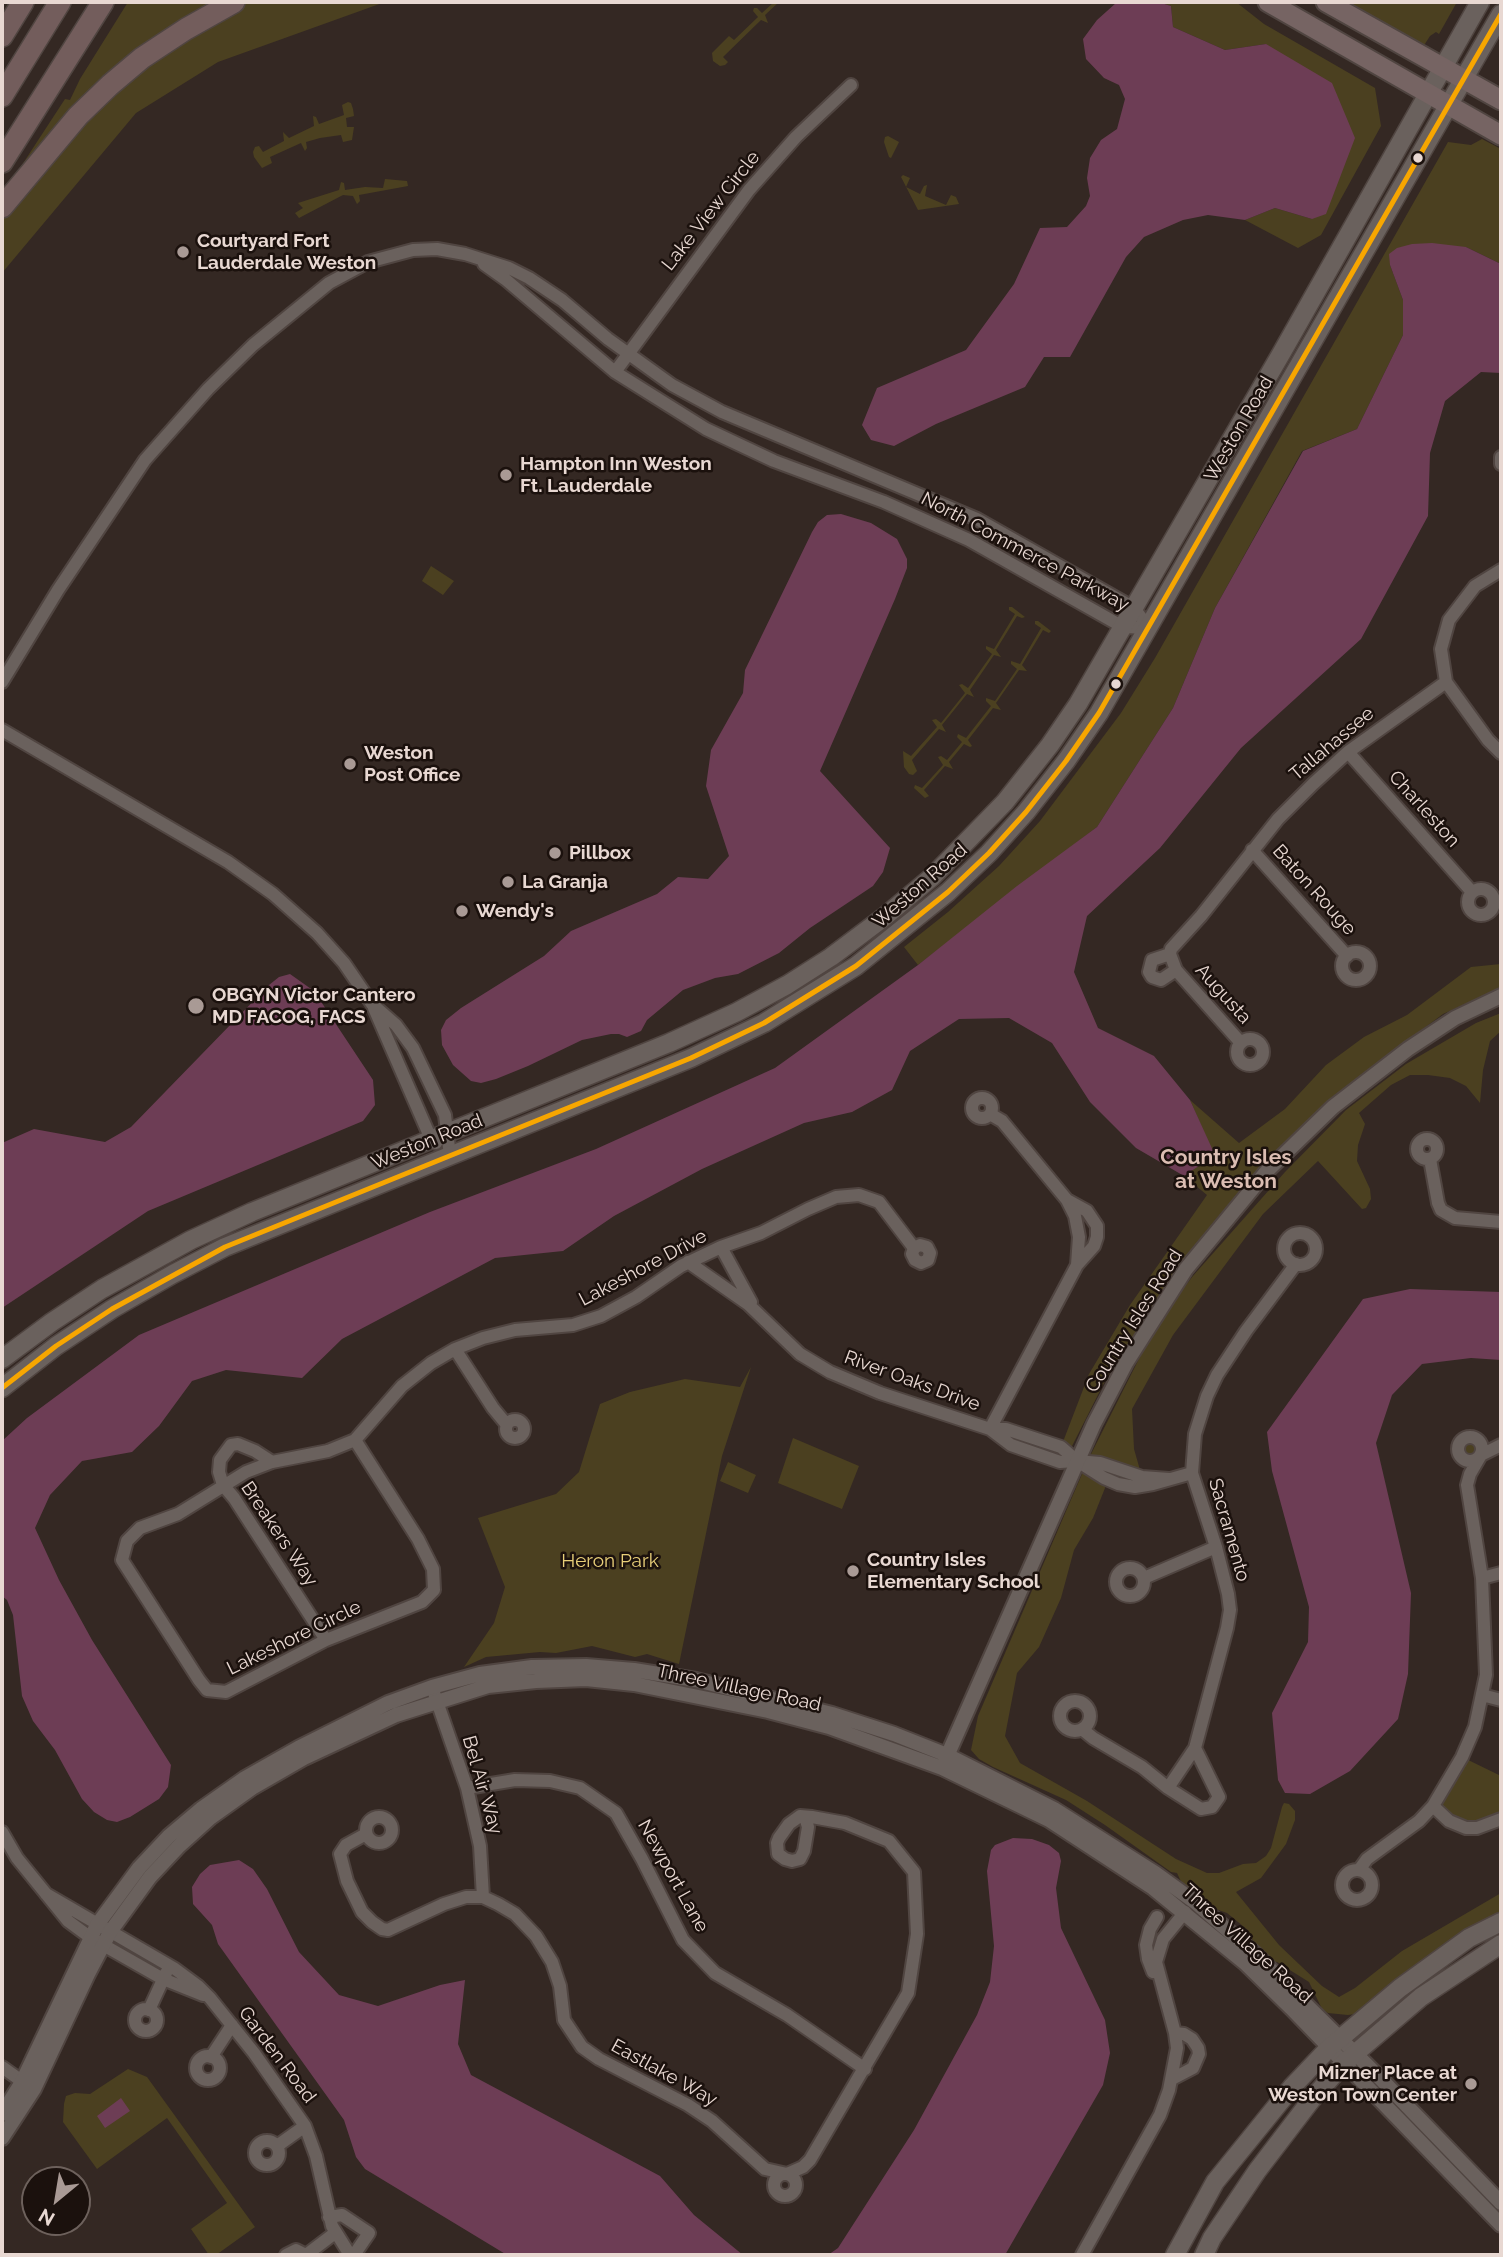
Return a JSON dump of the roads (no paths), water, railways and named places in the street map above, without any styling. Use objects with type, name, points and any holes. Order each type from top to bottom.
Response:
[{"type":"highway","points":[[2,36],[23,2]]},
{"type":"highway","points":[[2,96],[60,2]]},
{"type":"highway","points":[[2,162],[103,2]]},
{"type":"highway","points":[[2,207],[78,116],[110,85],[142,58],[234,2]]},
{"type":"main road","points":[[1268,2],[1501,135]]},
{"type":"main road","points":[[1325,2],[1501,100]]},
{"type":"main road","name":"Weston Road","points":[[2,1359],[102,1289],[191,1240],[251,1212],[700,1030],[787,985],[856,939],[932,877],[1005,802],[1062,728],[1134,608],[1480,2]]},
{"type":"main road","name":"Weston Road","points":[[2,1388],[56,1346],[112,1308],[173,1274],[255,1234],[720,1045],[808,998],[875,952],[948,892],[989,853],[1026,812],[1099,713],[1501,14]]},
{"type":"main road","points":[[1175,2255],[1216,2182],[1292,2087],[1335,2043],[1400,1988],[1469,1938],[1501,1922]]},
{"type":"main road","points":[[1204,2255],[1212,2238],[1257,2171],[1312,2099],[1350,2058],[1421,1997],[1501,1944]]},
{"type":"street","name":"Lake View Circle","points":[[615,372],[749,190],[803,129],[851,85]]},
{"type":"street","name":"North Commerce Parkway","points":[[2,682],[58,590],[145,460],[208,389],[253,345],[329,283],[368,262],[413,250],[437,249],[465,254],[509,268],[529,278],[562,300],[628,354],[672,385],[722,412],[977,519],[1134,608],[1149,628]]},
{"type":"street","name":"North Commerce Parkway","points":[[465,254],[485,264],[505,279],[615,372],[706,429],[774,461],[884,502],[968,540],[1123,626],[1149,628]]},
{"type":"street","points":[[1501,457],[1501,464]]},
{"type":"street","points":[[1501,570],[1475,586],[1449,620],[1441,649],[1446,682],[1488,740],[1501,753]]},
{"type":"street","name":"Tallahassee","points":[[1176,970],[1161,981],[1152,977],[1149,972],[1152,960],[1170,954],[1175,942],[1201,916],[1278,819],[1348,752],[1446,682]]},
{"type":"street","points":[[2,730],[256,880],[317,933],[344,963],[372,1004],[450,1156]]},
{"type":"street","name":"Charleston","points":[[1348,752],[1472,892]]},
{"type":"street","name":"Baton Rouge","points":[[1252,850],[1347,956]]},
{"type":"street","points":[[1170,954],[1176,970]]},
{"type":"street","name":"Augusta","points":[[1176,970],[1241,1043]]},
{"type":"street","name":"Country Isles Road","points":[[945,1762],[1077,1461],[1126,1363],[1186,1269],[1267,1171],[1333,1107],[1366,1079],[1455,1018],[1499,998]]},
{"type":"street","points":[[372,1004],[396,1025],[413,1048],[445,1115],[439,1136]]},
{"type":"street","points":[[990,1114],[1002,1121],[1067,1200],[1077,1226],[1077,1265]]},
{"type":"street","points":[[1430,1159],[1441,1210],[1455,1218],[1501,1222]]},
{"type":"street","name":"Lakeshore Drive","points":[[127,1541],[140,1528],[178,1514],[223,1485],[272,1462],[328,1451],[355,1440],[402,1386],[431,1363],[455,1349],[515,1330],[573,1325],[601,1316],[688,1262],[761,1233],[836,1197],[859,1195],[879,1202],[914,1248]]},
{"type":"street","points":[[990,1429],[1077,1265],[1094,1246],[1097,1226],[1087,1211],[1067,1200]]},
{"type":"street","name":"River Oaks Drive","points":[[721,1247],[759,1314]]},
{"type":"street","name":"River Oaks Drive","points":[[688,1262],[759,1314],[800,1354],[830,1372],[880,1393],[990,1429],[1011,1445],[1060,1462],[1100,1463],[1142,1477],[1170,1479],[1192,1473]]},
{"type":"street","name":"Sacramento","points":[[1168,1788],[1195,1748],[1230,1610],[1216,1547],[1192,1473],[1195,1434],[1217,1375],[1246,1331],[1296,1265]]},
{"type":"street","points":[[455,1349],[493,1409],[507,1424]]},
{"type":"street","name":"Lakeshore Circle","points":[[127,1541],[122,1560],[199,1680],[208,1690],[226,1692],[326,1640],[422,1602],[434,1590],[433,1569],[418,1539],[355,1440]]},
{"type":"street","points":[[223,1485],[219,1472],[220,1460],[231,1445],[238,1444],[256,1451],[272,1462]]},
{"type":"street","points":[[1359,1870],[1367,1859],[1419,1821],[1433,1807],[1471,1737],[1486,1675],[1482,1578],[1467,1485],[1481,1455],[1501,1445]]},
{"type":"street","name":"Breakers Way","points":[[223,1485],[326,1640]]},
{"type":"street","points":[[1144,1578],[1216,1547]]},
{"type":"street","points":[[1482,1578],[1501,1573]]},
{"type":"street","name":"Three Village Road","points":[[2,2138],[100,1935],[139,1868],[169,1836],[245,1778],[388,1703],[432,1686],[480,1674],[533,1667],[586,1666],[696,1680],[832,1714],[894,1734],[1108,1856],[1185,1912],[1335,2043]]},
{"type":"street","name":"Three Village Road","points":[[100,1935],[178,1846],[252,1788],[304,1758],[396,1715],[488,1686],[586,1679],[634,1684],[768,1711],[829,1727],[945,1762],[1054,1809],[1104,1839],[1178,1890],[1254,1953],[1335,2043],[1501,2203]]},
{"type":"street","name":"Bel Air Way","points":[[432,1686],[467,1788],[480,1846],[482,1897]]},
{"type":"street","points":[[1482,1695],[1501,1700]]},
{"type":"street","points":[[1082,1729],[1201,1809],[1212,1807],[1219,1797],[1195,1748]]},
{"type":"street","name":"Newport Lane","points":[[467,1788],[515,1780],[550,1781],[580,1788],[616,1813],[682,1940],[715,1973],[787,2015],[864,2069]]},
{"type":"street","points":[[1433,1807],[1449,1821],[1466,1828],[1477,1828],[1501,1819]]},
{"type":"street","name":"Eastlake Way","points":[[482,1897],[515,1914],[536,1936],[552,1962],[561,1986],[564,2020],[582,2047],[599,2059],[688,2105],[712,2121],[765,2169],[787,2174],[803,2167],[810,2160],[908,1993],[917,1934],[914,1872],[890,1841],[845,1824],[805,1816]]},
{"type":"street","points":[[2,1832],[17,1858],[46,1894],[100,1935]]},
{"type":"street","points":[[366,1834],[346,1844],[340,1854],[345,1875],[362,1912],[377,1927],[388,1930],[443,1904],[466,1897],[482,1897]]},
{"type":"street","points":[[1082,2255],[1160,2115],[1172,2079],[1177,2048],[1175,2032],[1156,1969],[1158,1951],[1163,1939],[1185,1912],[1178,1890]]},
{"type":"street","points":[[1157,1917],[1148,1934],[1146,1951],[1161,1987]]},
{"type":"street","name":"Garden Road","points":[[100,1935],[170,1966],[187,1977],[210,1998],[232,2025],[305,2126],[316,2156],[329,2217],[335,2233],[352,2255]]},
{"type":"street","name":"Garden Road","points":[[100,1935],[163,1979],[210,1998]]},
{"type":"street","points":[[149,2010],[170,1966]]},
{"type":"street","points":[[211,2057],[232,2025]]},
{"type":"street","points":[[1172,2079],[1193,2068],[1199,2054],[1192,2039],[1175,2032]]},
{"type":"street","name":"Three Village Road","points":[[1350,2058],[1501,2225]]},
{"type":"street","points":[[2,2067],[28,2085]]},
{"type":"street","points":[[2,2077],[28,2085]]},
{"type":"street","name":"Three Village Road","points":[[2,2114],[28,2085]]},
{"type":"street","points":[[277,2146],[305,2126]]},
{"type":"street","points":[[329,2217],[342,2215],[369,2233],[352,2255]]},
{"type":"street","points":[[286,2255],[296,2250],[306,2255],[335,2233]]},
{"type":"place","name":"Courtyard Fort Lauderdale Weston","points":[[183,252]]},
{"type":"place","name":"Hampton Inn Weston Ft. Lauderdale","points":[[506,475]]},
{"type":"place","name":"Weston Post Office","points":[[350,764]]},
{"type":"place","name":"Pillbox","points":[[555,853]]},
{"type":"place","name":"La Granja","points":[[508,882]]},
{"type":"place","name":"Wendy's","points":[[462,911]]},
{"type":"place","name":"OBGYN Victor Cantero MD FACOG, FACS","points":[[196,1006]]},
{"type":"place","name":"Country Isles Elementary School","points":[[853,1571]]},
{"type":"place","name":"Mizner Place at Weston Town Center","points":[[1471,2084]]},
{"type":"district","name":"Country Isles at Weston","points":[[1226,1170]]},
{"type":"park label","name":"Heron Park","points":[[610,1561]]}]
